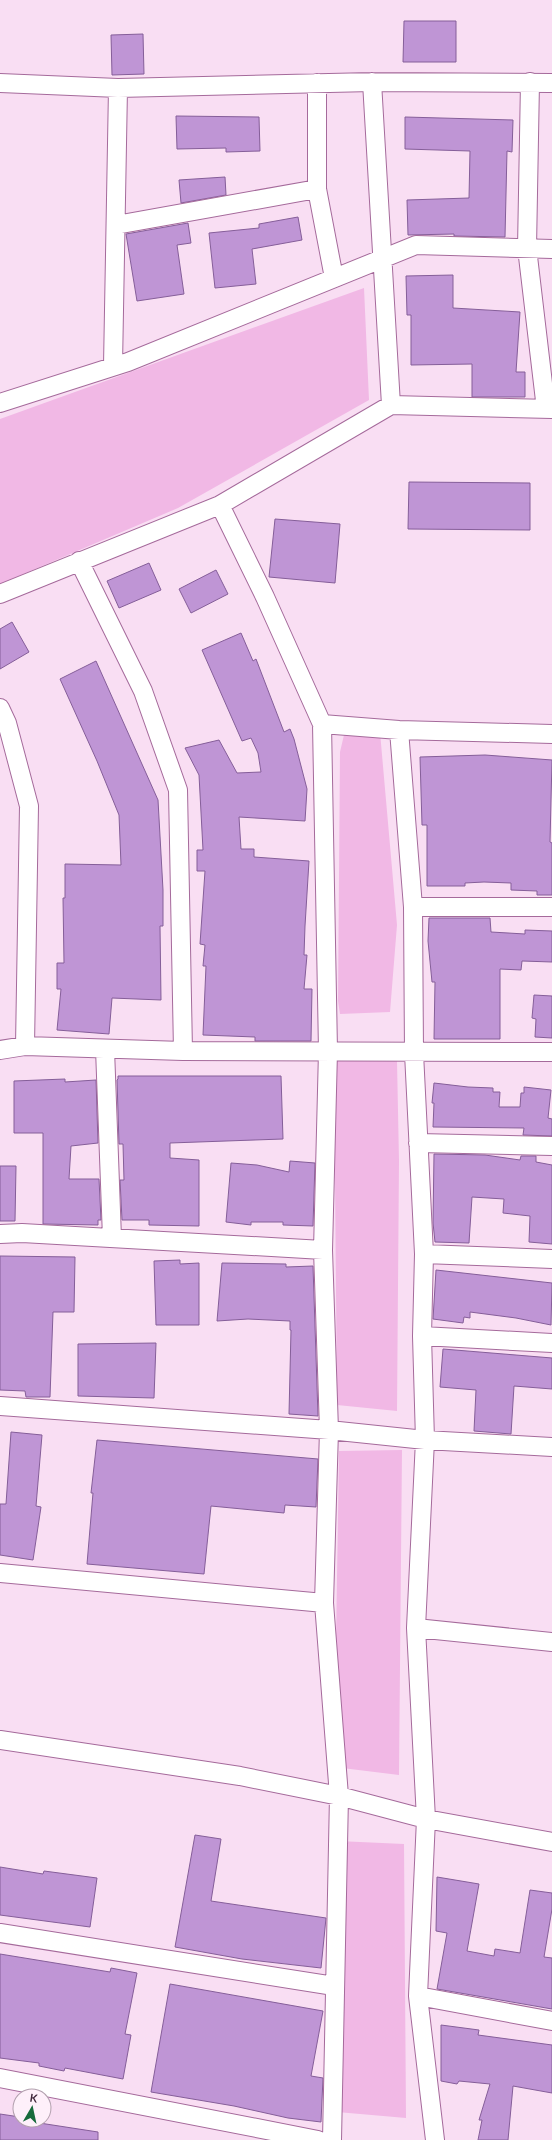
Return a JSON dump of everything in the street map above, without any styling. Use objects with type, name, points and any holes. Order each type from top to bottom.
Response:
[{"type":"street","points":[[372,82],[391,405]]},
{"type":"street","points":[[0,83],[118,88],[372,82],[552,83]]},
{"type":"street","points":[[0,594],[220,505],[391,405],[549,409],[527,248],[530,82]]},
{"type":"street","points":[[317,83],[317,189],[334,278]]},
{"type":"street","points":[[113,366],[118,88]]},
{"type":"street","points":[[116,225],[317,189]]},
{"type":"street","points":[[0,402],[113,366],[416,245],[552,249]]},
{"type":"street","points":[[220,505],[265,597],[322,724],[328,1052],[323,1250],[328,1430],[324,1603],[339,1796],[332,2140]]},
{"type":"street","points":[[79,561],[143,691],[178,790],[183,1051]]},
{"type":"street","points":[[0,708],[7,723],[29,806],[25,1046]]},
{"type":"street","points":[[322,724],[399,730],[552,734]]},
{"type":"street","points":[[399,730],[413,908],[414,1053],[424,1254],[422,1336],[425,1440],[416,1628],[426,1819],[418,1996],[435,2140]]},
{"type":"street","points":[[413,908],[552,907]]},
{"type":"street","points":[[0,1050],[25,1046],[183,1051],[414,1053],[552,1052]]},
{"type":"street","points":[[104,1049],[112,1238]]},
{"type":"street","points":[[418,1143],[552,1146]]},
{"type":"street","points":[[0,1234],[112,1238],[323,1250]]},
{"type":"street","points":[[424,1254],[552,1259]]},
{"type":"street","points":[[422,1336],[552,1343]]},
{"type":"street","points":[[0,1406],[328,1430],[425,1440],[552,1447]]},
{"type":"street","points":[[0,1573],[324,1603]]},
{"type":"street","points":[[416,1628],[552,1642]]},
{"type":"street","points":[[0,1740],[240,1776],[339,1796],[426,1819],[552,1842]]},
{"type":"street","points":[[0,1933],[334,1986]]},
{"type":"street","points":[[418,1996],[552,2021]]},
{"type":"street","points":[[0,2078],[318,2140]]},
{"type":"shaded area","points":[[364,288],[369,400],[178,508],[0,584],[0,419]]},
{"type":"shaded area","points":[[380,732],[397,925],[390,1012],[340,1014],[338,1001],[340,752],[344,735]]},
{"type":"shaded area","points":[[350,1056],[397,1061],[399,1161],[397,1411],[337,1405],[334,1066],[337,1058]]},
{"type":"shaded area","points":[[402,1450],[399,1775],[334,1767],[339,1451]]},
{"type":"shaded area","points":[[338,1841],[404,1844],[406,2118],[337,2112]]},
{"type":"building","points":[[404,21],[456,21],[456,62],[403,62]]},
{"type":"building","points":[[143,34],[144,74],[112,75],[111,35]]},
{"type":"building","points":[[176,116],[259,117],[260,151],[226,152],[226,148],[177,149]]},
{"type":"building","points":[[405,117],[513,120],[512,152],[507,151],[505,237],[454,236],[454,234],[408,235],[407,200],[469,198],[470,151],[405,149]]},
{"type":"building","points":[[225,177],[226,195],[181,203],[179,180]]},
{"type":"building","points":[[298,217],[302,240],[252,249],[256,284],[215,288],[209,233],[259,228],[259,224]]},
{"type":"building","points":[[188,223],[191,243],[177,245],[184,294],[137,301],[126,234]]},
{"type":"building","points":[[453,275],[453,308],[520,312],[516,372],[525,372],[525,397],[472,397],[472,364],[411,365],[411,315],[407,315],[406,276]]},
{"type":"building","points":[[409,482],[530,483],[530,530],[408,529]]},
{"type":"building","points":[[275,519],[340,524],[335,583],[269,577]]},
{"type":"building","points":[[149,563],[161,590],[119,608],[107,581]]},
{"type":"building","points":[[216,570],[228,594],[191,613],[179,589]]},
{"type":"building","points":[[12,622],[29,652],[0,669],[0,629]]},
{"type":"building","points":[[241,633],[253,661],[256,659],[284,732],[290,729],[307,789],[305,821],[239,817],[241,849],[254,849],[254,857],[309,861],[304,955],[307,955],[304,989],[312,989],[311,1041],[255,1041],[255,1037],[203,1035],[206,966],[203,966],[205,945],[200,944],[205,871],[197,871],[197,850],[203,850],[199,775],[185,748],[219,740],[237,773],[261,772],[258,753],[251,738],[242,741],[202,650]]},
{"type":"building","points":[[96,661],[158,800],[163,890],[163,926],[160,926],[161,1000],[112,998],[109,1034],[57,1030],[61,989],[57,989],[57,963],[64,963],[63,898],[65,898],[65,864],[121,865],[119,815],[97,761],[60,679]]},
{"type":"building","points":[[485,755],[552,760],[550,842],[552,843],[552,895],[537,895],[537,891],[511,890],[511,883],[484,882],[465,883],[465,886],[427,886],[427,825],[422,825],[420,757]]},
{"type":"building","points":[[429,918],[490,918],[491,932],[525,934],[525,930],[552,931],[552,962],[522,961],[521,970],[500,969],[500,1039],[434,1039],[435,982],[432,982],[428,941]]},
{"type":"building","points":[[534,995],[552,996],[552,1038],[535,1037],[536,1019],[532,1018]]},
{"type":"building","points":[[118,1076],[281,1076],[283,1139],[170,1143],[170,1158],[199,1160],[199,1226],[149,1225],[149,1220],[122,1220],[120,1180],[124,1180],[123,1144],[119,1144]]},
{"type":"building","points":[[65,1079],[65,1082],[96,1080],[98,1143],[71,1146],[69,1179],[99,1179],[101,1220],[98,1220],[98,1225],[43,1224],[43,1133],[14,1133],[14,1081]]},
{"type":"building","points":[[434,1083],[493,1088],[493,1092],[500,1092],[499,1107],[520,1107],[521,1093],[524,1093],[524,1087],[551,1090],[548,1118],[552,1119],[552,1136],[523,1135],[524,1128],[433,1127],[434,1103],[432,1103]]},
{"type":"building","points":[[434,1154],[485,1155],[520,1160],[521,1156],[536,1156],[536,1162],[552,1165],[552,1244],[529,1242],[530,1216],[503,1213],[504,1199],[472,1197],[469,1243],[435,1242],[433,1223]]},
{"type":"building","points":[[290,1161],[315,1163],[313,1226],[283,1225],[283,1222],[251,1222],[251,1225],[226,1222],[231,1163],[257,1165],[289,1172]]},
{"type":"building","points":[[0,1166],[16,1166],[15,1221],[0,1221]]},
{"type":"building","points":[[0,1256],[75,1257],[74,1312],[53,1312],[50,1397],[26,1397],[25,1391],[0,1390]]},
{"type":"building","points":[[180,1260],[180,1264],[199,1263],[199,1325],[156,1325],[154,1261]]},
{"type":"building","points":[[222,1263],[286,1264],[286,1267],[313,1266],[318,1416],[289,1414],[290,1321],[248,1319],[217,1321]]},
{"type":"building","points":[[436,1270],[552,1283],[551,1325],[516,1318],[470,1312],[470,1318],[464,1317],[463,1323],[433,1319]]},
{"type":"building","points":[[156,1343],[154,1398],[78,1396],[78,1344]]},
{"type":"building","points":[[443,1349],[552,1358],[552,1389],[514,1386],[511,1434],[474,1431],[476,1390],[440,1387]]},
{"type":"building","points":[[11,1432],[42,1435],[36,1506],[41,1507],[33,1560],[0,1555],[0,1504],[6,1504]]},
{"type":"building","points":[[97,1440],[318,1459],[316,1507],[285,1505],[284,1513],[211,1506],[204,1574],[87,1564],[93,1493],[91,1493]]},
{"type":"building","points":[[195,1835],[221,1839],[211,1901],[326,1918],[321,1968],[242,1959],[175,1947]]},
{"type":"building","points":[[0,1867],[43,1874],[44,1871],[97,1878],[90,1927],[0,1915]]},
{"type":"building","points":[[437,1877],[479,1884],[467,1951],[494,1956],[495,1949],[520,1953],[530,1890],[552,1893],[552,1909],[544,1957],[552,1958],[552,2009],[437,1989],[447,1933],[436,1931]]},
{"type":"building","points":[[0,1954],[110,1972],[111,1968],[137,1973],[125,2034],[131,2035],[123,2079],[65,2068],[64,2071],[39,2066],[39,2063],[0,2058]]},
{"type":"building","points":[[170,1984],[323,2011],[311,2076],[323,2078],[321,2122],[288,2118],[234,2106],[151,2092]]},
{"type":"building","points":[[441,2025],[479,2030],[478,2035],[552,2045],[552,2093],[513,2086],[508,2140],[478,2140],[482,2120],[479,2120],[490,2084],[459,2081],[457,2084],[441,2081]]},
{"type":"building","points":[[0,2114],[12,2116],[12,2128],[52,2128],[52,2125],[98,2132],[98,2140],[0,2140]]}]
